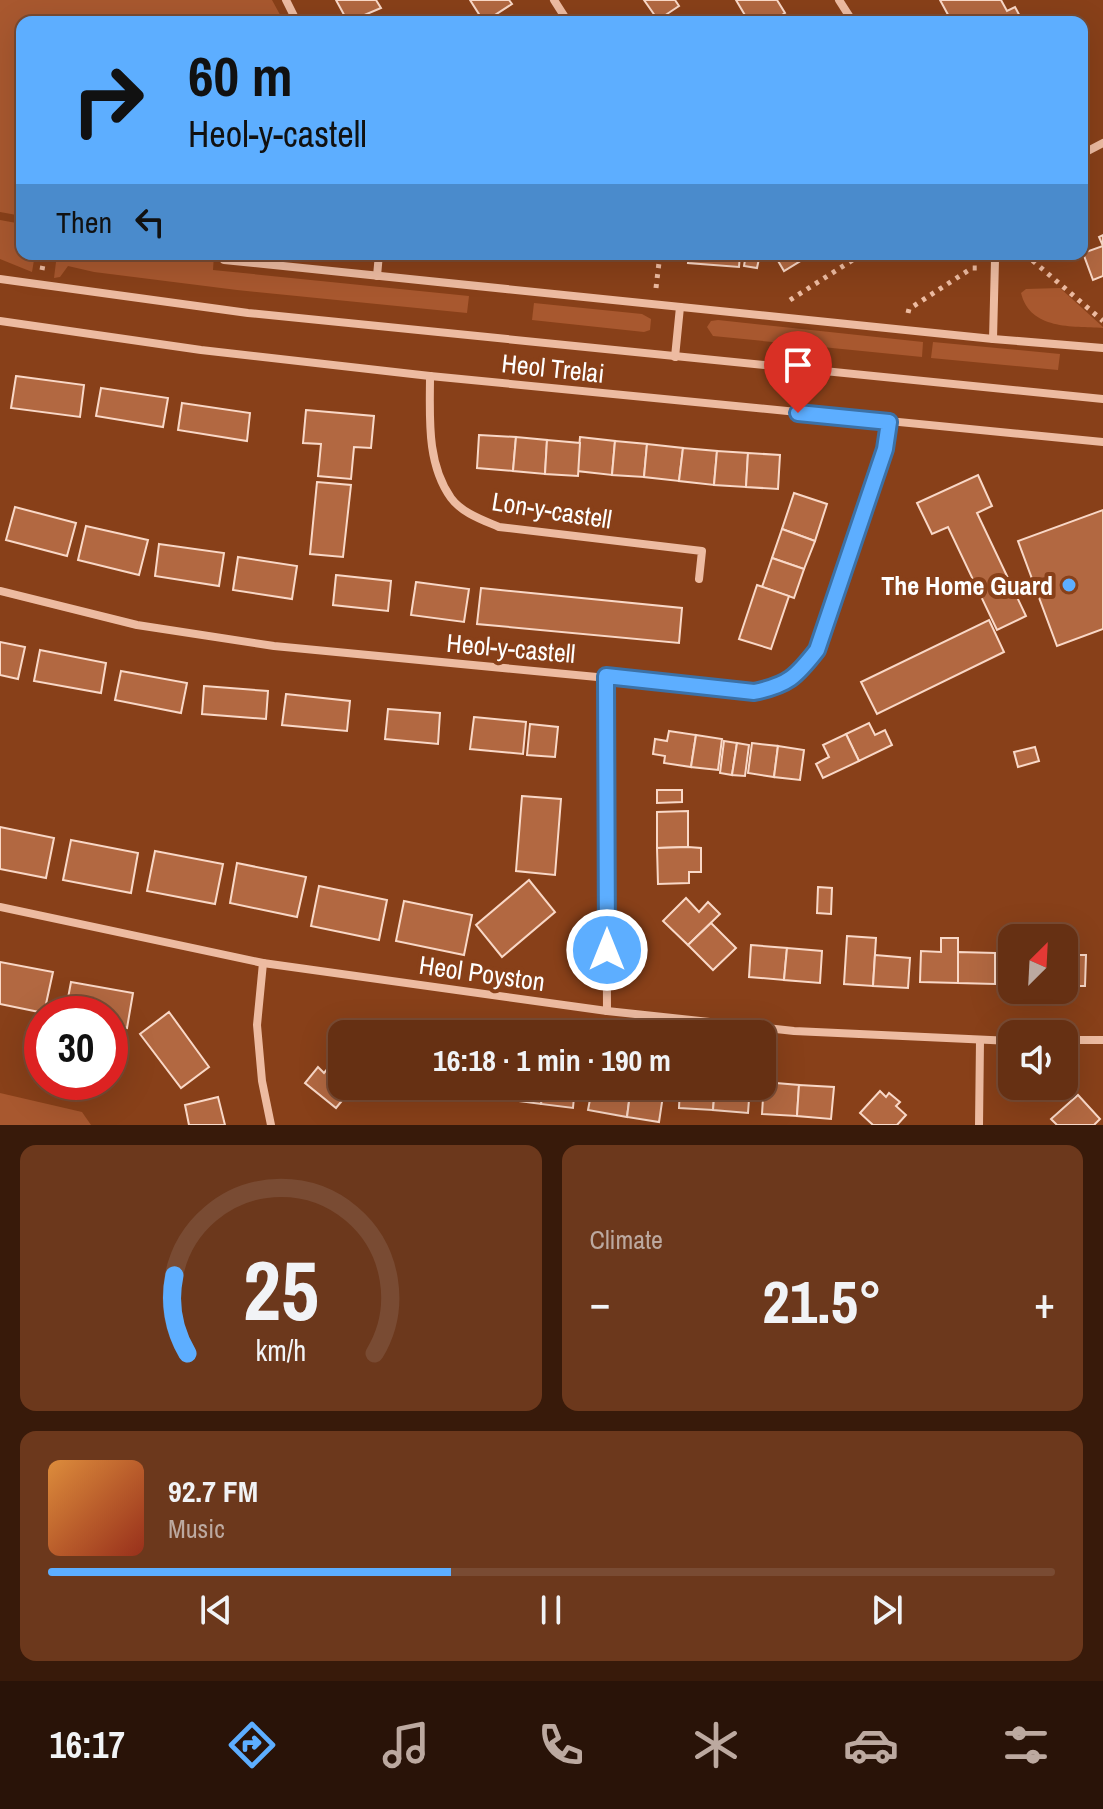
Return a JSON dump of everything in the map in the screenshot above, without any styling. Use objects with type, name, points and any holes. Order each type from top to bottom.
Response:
[{"type":"street","points":[[224,260],[1103,348]]},
{"type":"street","points":[[377,276],[378,260]]},
{"type":"street","points":[[993,260],[993,339]]},
{"type":"street","name":"Heol Trelai","points":[[0,279],[248,313],[1103,399]]},
{"type":"street","points":[[675,357],[680,307]]},
{"type":"street","name":"Heol Trelai","points":[[0,321],[201,350],[430,376],[1103,442]]},
{"type":"street","name":"Lon-y-castell","points":[[430,376],[430,437],[437,467],[451,499],[474,516],[499,527],[702,551],[699,579]]},
{"type":"street","name":"Heol-y-castell","points":[[0,591],[137,625],[274,646],[754,692],[777,687],[796,676],[817,650],[885,449],[889,422]]},
{"type":"street","points":[[606,676],[607,1011]]},
{"type":"street","name":"Heol Poyston","points":[[0,907],[263,963],[607,1011],[794,1031],[998,1041]]},
{"type":"street","points":[[263,963],[257,1025],[262,1081],[271,1125]]},
{"type":"street","points":[[1078,1040],[1103,1040]]},
{"type":"street","points":[[979,1125],[980,1041]]},
{"type":"path","points":[[655,305],[659,260]]},
{"type":"path","points":[[771,316],[796,295],[852,260]]},
{"type":"path","points":[[1032,260],[1103,321]]},
{"type":"path","points":[[906,330],[909,309],[972,268],[994,268]]},
{"type":"shaded area","points":[[0,0],[272,0],[281,16],[16,16],[16,215],[0,212]]},
{"type":"shaded area","points":[[0,220],[16,223],[16,260],[34,260],[32,272],[0,259]]},
{"type":"shaded area","points":[[56,260],[214,260],[213,270],[469,296],[467,313],[237,290],[68,266],[60,277],[54,278]]},
{"type":"shaded area","points":[[1060,288],[1103,328],[1066,326],[1043,320],[1033,314],[1021,293],[1026,289]]},
{"type":"shaded area","points":[[534,303],[642,314],[651,319],[650,330],[644,332],[532,320]]},
{"type":"shaded area","points":[[711,321],[923,342],[922,357],[713,336],[707,327]]},
{"type":"shaded area","points":[[933,342],[1060,354],[1058,370],[931,358]]},
{"type":"shaded area","points":[[0,1093],[82,1112],[91,1125],[0,1125]]},
{"type":"building","points":[[336,0],[376,0],[381,8],[362,16],[345,16]]},
{"type":"building","points":[[470,0],[509,0],[512,4],[493,16],[480,16]]},
{"type":"building","points":[[644,0],[675,0],[679,6],[664,16],[655,16]]},
{"type":"building","points":[[736,0],[777,0],[785,13],[780,16],[745,16]]},
{"type":"building","points":[[940,0],[1001,0],[1007,11],[1015,7],[1020,16],[949,16]]},
{"type":"building","points":[[1103,246],[1103,276],[1093,280],[1086,260],[1088,251]]},
{"type":"building","points":[[688,260],[740,260],[739,267],[688,263]]},
{"type":"building","points":[[745,260],[759,260],[757,268],[744,266]]},
{"type":"building","points":[[778,260],[802,260],[784,271]]},
{"type":"building","points":[[16,376],[84,385],[80,417],[11,408]]},
{"type":"building","points":[[101,388],[168,398],[163,427],[96,416]]},
{"type":"building","points":[[182,403],[250,413],[247,441],[178,430]]},
{"type":"building","points":[[306,410],[374,416],[371,448],[354,447],[351,479],[318,476],[321,444],[303,443]]},
{"type":"building","points":[[479,435],[516,437],[513,471],[477,468]]},
{"type":"building","points":[[516,437],[547,440],[545,474],[513,471]]},
{"type":"building","points":[[580,437],[615,441],[612,475],[577,471]]},
{"type":"building","points":[[547,440],[580,443],[578,476],[545,474]]},
{"type":"building","points":[[615,441],[647,444],[644,477],[612,475]]},
{"type":"building","points":[[647,444],[683,448],[679,481],[644,477]]},
{"type":"building","points":[[683,448],[717,451],[714,485],[679,481]]},
{"type":"building","points":[[717,451],[748,453],[746,487],[714,485]]},
{"type":"building","points":[[748,453],[780,455],[778,489],[746,487]]},
{"type":"building","points":[[978,475],[992,506],[977,513],[1026,616],[997,630],[948,527],[932,534],[917,503]]},
{"type":"building","points":[[317,482],[351,485],[343,557],[310,554]]},
{"type":"building","points":[[794,493],[827,504],[815,541],[782,529]]},
{"type":"building","points":[[15,507],[76,523],[67,556],[6,540]]},
{"type":"building","name":"The Home Guard","points":[[1103,510],[1103,629],[1057,646],[1018,541]]},
{"type":"building","points":[[86,526],[148,540],[139,575],[78,560]]},
{"type":"building","points":[[782,529],[815,541],[804,569],[772,558]]},
{"type":"building","points":[[159,544],[224,553],[219,586],[155,576]]},
{"type":"building","points":[[238,557],[297,566],[292,599],[233,590]]},
{"type":"building","points":[[772,558],[804,569],[794,598],[762,587]]},
{"type":"building","points":[[336,575],[391,581],[388,611],[333,605]]},
{"type":"building","points":[[416,582],[469,589],[464,622],[411,615]]},
{"type":"building","points":[[757,585],[789,596],[771,649],[739,639]]},
{"type":"building","points":[[481,588],[682,608],[679,643],[477,624]]},
{"type":"building","points":[[989,620],[1004,652],[877,714],[861,682]]},
{"type":"building","points":[[0,642],[25,647],[18,679],[0,675]]},
{"type":"building","points":[[40,650],[106,663],[101,693],[34,681]]},
{"type":"building","points":[[121,671],[187,683],[181,713],[115,700]]},
{"type":"building","points":[[204,686],[268,691],[266,719],[202,714]]},
{"type":"building","points":[[286,694],[350,701],[347,731],[282,725]]},
{"type":"building","points":[[388,709],[440,713],[438,744],[385,739]]},
{"type":"building","points":[[474,717],[526,722],[523,754],[470,749]]},
{"type":"building","points":[[869,723],[875,735],[885,730],[892,745],[859,761],[846,734]]},
{"type":"building","points":[[530,724],[558,727],[555,757],[527,755]]},
{"type":"building","points":[[669,731],[696,735],[691,767],[664,763],[665,756],[653,754],[655,739],[667,741]]},
{"type":"building","points":[[846,734],[859,761],[823,778],[816,764],[829,757],[823,745]]},
{"type":"building","points":[[696,735],[722,739],[718,770],[691,767]]},
{"type":"building","points":[[724,741],[737,743],[732,775],[720,773]]},
{"type":"building","points":[[737,743],[749,745],[745,776],[732,775]]},
{"type":"building","points":[[752,743],[778,746],[774,777],[748,773]]},
{"type":"building","points":[[778,746],[804,750],[800,780],[774,777]]},
{"type":"building","points":[[1035,747],[1039,761],[1018,767],[1014,752]]},
{"type":"building","points":[[657,790],[682,790],[682,802],[657,803]]},
{"type":"building","points":[[522,796],[561,799],[555,875],[516,871]]},
{"type":"building","points":[[688,811],[688,847],[657,848],[657,812]]},
{"type":"building","points":[[0,827],[54,838],[46,878],[0,869]]},
{"type":"building","points":[[71,840],[138,853],[131,893],[63,880]]},
{"type":"building","points":[[657,848],[701,848],[701,872],[689,872],[689,883],[658,884]]},
{"type":"building","points":[[155,851],[223,864],[215,904],[147,891]]},
{"type":"building","points":[[237,863],[306,877],[297,917],[230,903]]},
{"type":"building","points":[[529,880],[555,912],[502,957],[476,925]]},
{"type":"building","points":[[319,886],[387,900],[379,940],[311,926]]},
{"type":"building","points":[[818,887],[832,888],[831,914],[817,913]]},
{"type":"building","points":[[686,898],[699,912],[708,902],[720,914],[688,945],[663,921]]},
{"type":"building","points":[[404,901],[472,915],[464,955],[396,941]]},
{"type":"building","points":[[711,923],[736,948],[713,970],[688,945]]},
{"type":"building","points":[[847,936],[876,938],[873,986],[844,984]]},
{"type":"building","points":[[941,938],[958,938],[958,983],[920,982],[921,951],[941,952]]},
{"type":"building","points":[[751,945],[787,948],[784,980],[749,977]]},
{"type":"building","points":[[787,948],[822,951],[820,983],[784,980]]},
{"type":"building","points":[[958,952],[995,953],[995,984],[958,983]]},
{"type":"building","points":[[875,955],[910,958],[908,988],[873,986]]},
{"type":"building","points":[[1078,955],[1086,955],[1085,986],[1078,986]]},
{"type":"building","points":[[0,962],[53,972],[48,996],[24,996],[24,1009],[0,1004]]},
{"type":"building","points":[[71,982],[133,993],[128,1022],[128,996],[68,996]]},
{"type":"building","points":[[169,1012],[209,1067],[181,1088],[140,1034]]},
{"type":"building","points":[[318,1067],[324,1073],[328,1068],[328,1100],[343,1100],[336,1108],[305,1083]]},
{"type":"building","points":[[776,1083],[799,1085],[797,1116],[762,1114],[763,1100],[776,1100]]},
{"type":"building","points":[[799,1085],[834,1087],[831,1119],[797,1116]]},
{"type":"building","points":[[880,1091],[886,1097],[889,1093],[900,1102],[896,1106],[906,1115],[897,1125],[873,1125],[860,1113]]},
{"type":"building","points":[[1078,1095],[1100,1119],[1094,1125],[1057,1125],[1051,1119],[1072,1100],[1078,1100]]},
{"type":"building","points":[[218,1097],[225,1125],[189,1125],[185,1105]]},
{"type":"building","points":[[510,1100],[542,1100],[541,1104]]},
{"type":"building","points":[[542,1100],[574,1100],[573,1108],[541,1104]]},
{"type":"building","points":[[590,1100],[629,1100],[627,1117],[588,1110]]},
{"type":"building","points":[[629,1100],[662,1100],[659,1122],[627,1117]]},
{"type":"building","points":[[679,1100],[714,1100],[713,1110],[679,1108]]},
{"type":"building","points":[[714,1100],[749,1100],[748,1113],[713,1110]]},
{"type":"place","name":"The Home Guard","points":[[1069,585]]},
{"type":"route","points":[[607,950],[606,676],[754,692],[777,687],[796,676],[817,650],[885,449],[889,422],[798,413]]}]
